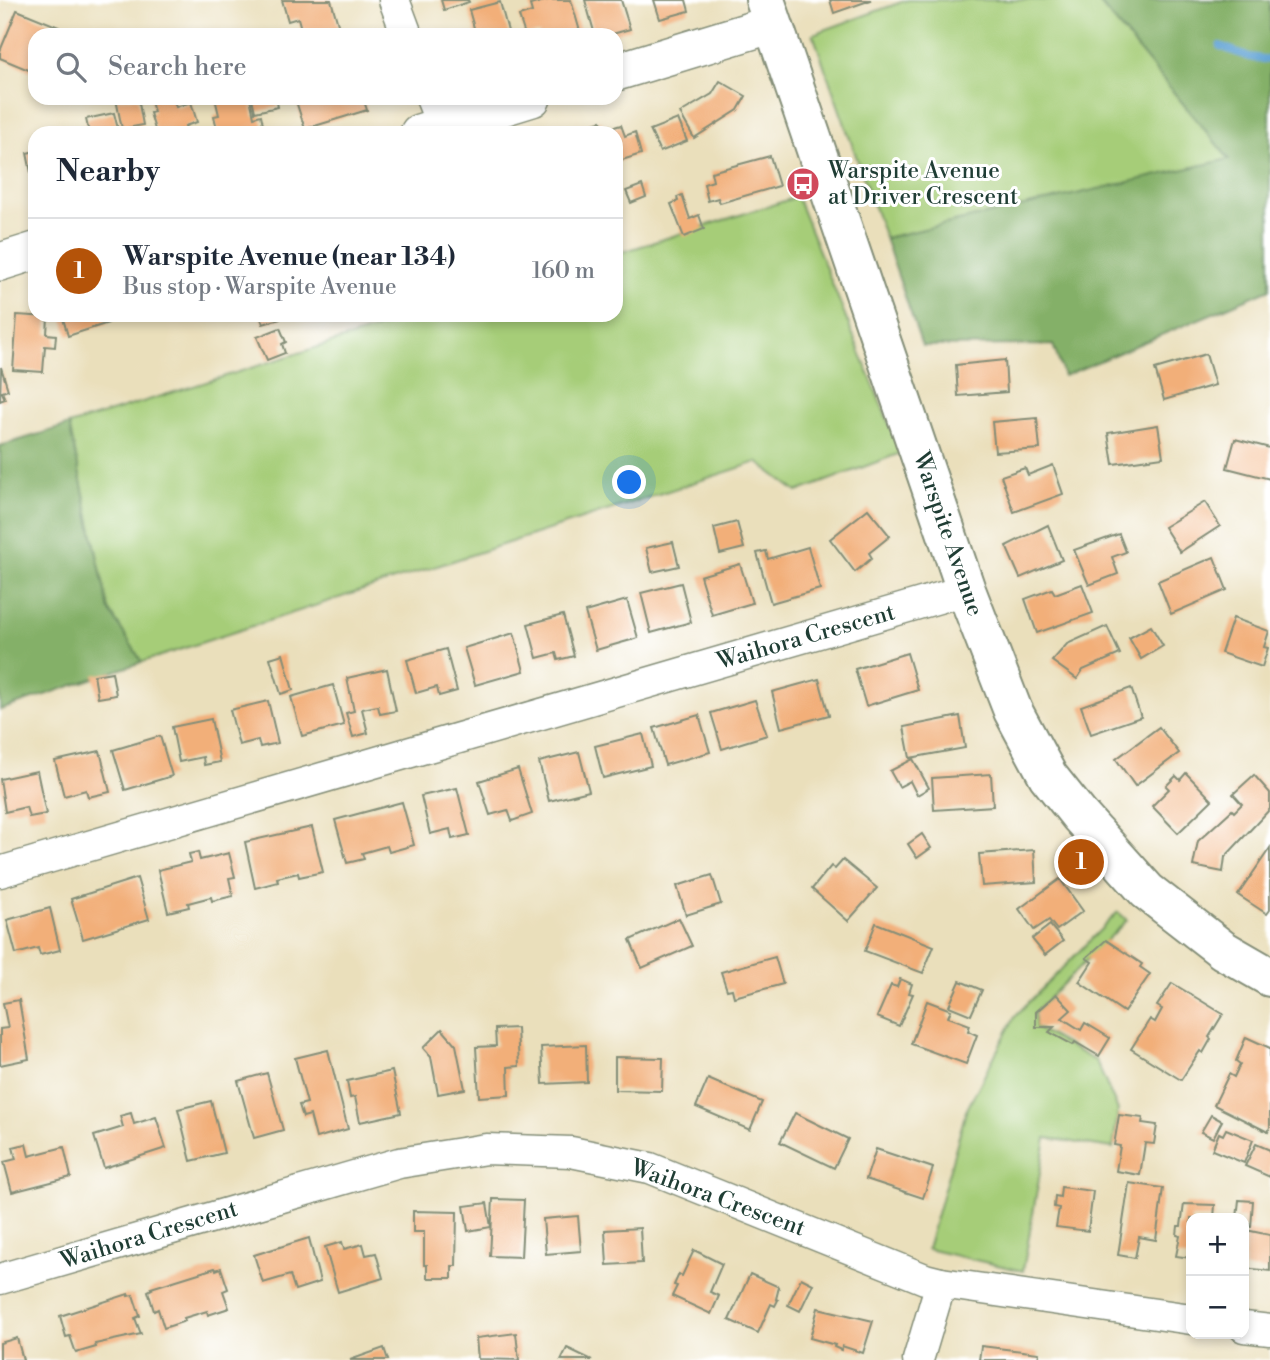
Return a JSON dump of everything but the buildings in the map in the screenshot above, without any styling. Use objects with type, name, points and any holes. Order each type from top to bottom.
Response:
[{"type":"main road","name":"Warspite Avenue","points":[[769,12],[966,590],[1013,711],[1048,776],[1079,816],[1146,891],[1223,950],[1270,977]]},
{"type":"street","points":[[394,0],[404,28]]},
{"type":"street","points":[[623,69],[769,12]]},
{"type":"street","points":[[431,119],[498,105]]},
{"type":"street","points":[[0,261],[28,253]]},
{"type":"street","name":"Waihora Crescent","points":[[0,872],[966,590]]},
{"type":"street","name":"Waihora Crescent","points":[[0,1279],[399,1163],[486,1149],[571,1152],[650,1168],[925,1279],[941,1283],[1186,1318]]},
{"type":"street","points":[[918,1360],[941,1283]]},
{"type":"street","points":[[1249,1328],[1270,1331]]},
{"type":"green space","points":[[907,0],[1097,0],[1230,159],[885,238],[813,34]]},
{"type":"green space","points":[[1097,0],[1270,0],[1270,289],[1064,376],[1053,345],[922,346],[885,238],[1229,159]]},
{"type":"green space","points":[[797,197],[901,453],[797,492],[757,462],[142,662],[109,610],[69,425],[398,322],[623,322],[623,252]]},
{"type":"green space","points":[[69,425],[109,610],[142,662],[0,710],[0,446]]},
{"type":"green space","points":[[1118,912],[1127,920],[1034,1013],[1036,1028],[1096,1061],[1118,1110],[1113,1148],[1046,1138],[1023,1271],[927,1249],[966,1111],[1015,1016]]},
{"type":"waterway","points":[[1220,46],[1249,57],[1270,60]]},
{"type":"place","name":"Warspite Avenue at Driver Crescent","points":[[803,184]]},
{"type":"place","name":"Warspite Avenue (near 134)","points":[[1081,862]]}]
